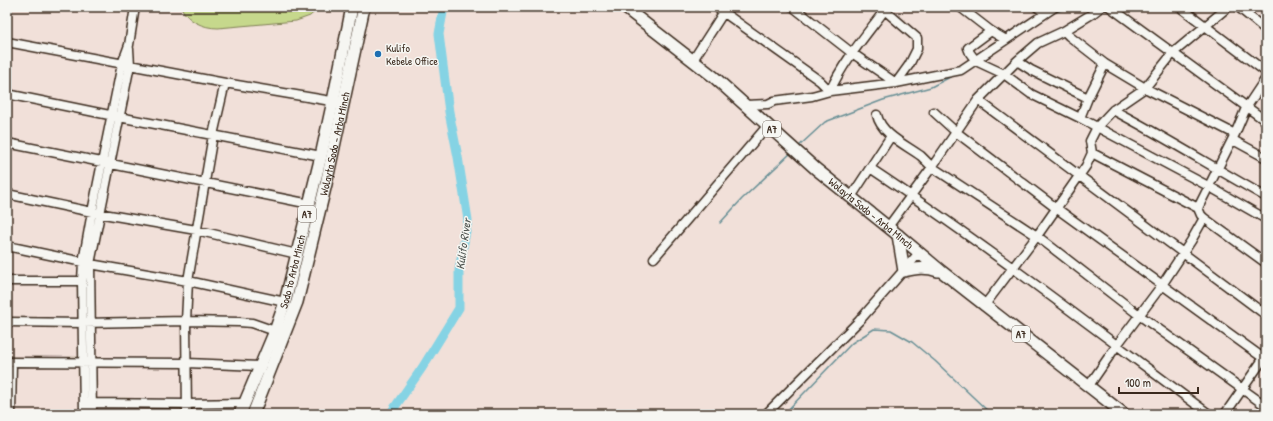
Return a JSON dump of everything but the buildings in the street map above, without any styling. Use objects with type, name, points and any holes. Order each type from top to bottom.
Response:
[{"type":"highway","name":"Sodo to Arba Minch","points":[[240,414],[259,366],[277,336],[321,156],[338,102],[355,22],[352,7]]},
{"type":"highway","name":"A7","points":[[355,22],[364,7]]},
{"type":"highway","name":"Wolayta Sodo - Arba Minch","points":[[624,7],[693,60],[746,105],[816,169],[941,271],[1124,414]]},
{"type":"highway","name":"Wolayta Sodo - Arba Minch","points":[[253,414],[277,336],[297,302],[326,184],[338,102]]},
{"type":"highway","points":[[898,235],[904,271],[917,268],[928,268],[941,271]]},
{"type":"street","points":[[116,116],[122,64],[129,45],[135,7]]},
{"type":"street","points":[[716,7],[725,10],[820,81],[830,91]]},
{"type":"street","points":[[793,7],[852,53],[896,83]]},
{"type":"street","points":[[960,7],[991,31],[1006,40]]},
{"type":"street","points":[[1037,7],[1045,13]]},
{"type":"street","points":[[746,105],[768,104],[774,101],[812,96],[830,91],[896,83],[943,75],[961,70],[1055,7]]},
{"type":"street","points":[[888,227],[932,167],[978,100],[1017,61],[1038,43],[1064,31],[1101,7]]},
{"type":"street","points":[[1110,7],[1266,122]]},
{"type":"street","points":[[1180,7],[1266,72]]},
{"type":"street","points":[[984,306],[1037,236],[1086,166],[1092,153],[1090,141],[1097,128],[1113,110],[1145,88],[1173,53],[1228,7]]},
{"type":"street","points":[[1238,7],[1266,30]]},
{"type":"street","points":[[830,91],[852,53],[885,8],[917,38],[917,49],[909,65],[896,83]]},
{"type":"street","points":[[693,60],[725,10]]},
{"type":"street","points":[[991,31],[968,48],[976,61],[1004,74],[1030,94],[1080,118],[1210,187],[1266,219]]},
{"type":"street","points":[[1064,31],[1105,64],[1234,137],[1266,158]]},
{"type":"street","points":[[7,42],[225,83],[338,102]]},
{"type":"street","points":[[87,323],[82,282],[116,116],[130,65],[129,45]]},
{"type":"street","points":[[1017,61],[1031,70],[1088,98]]},
{"type":"street","points":[[1080,118],[1105,64]]},
{"type":"street","points":[[1198,208],[1210,187],[1234,137],[1246,108],[1266,78]]},
{"type":"street","points":[[187,414],[186,321],[188,281],[213,135],[225,83]]},
{"type":"street","points":[[7,94],[321,156]]},
{"type":"street","points":[[978,100],[1266,315]]},
{"type":"street","points":[[1113,110],[1144,126],[1266,197]]},
{"type":"street","points":[[934,112],[956,132],[1056,208],[1265,358],[1225,414]]},
{"type":"street","points":[[877,115],[878,121],[891,136],[921,157],[932,167],[1037,236],[1139,315],[1266,406]]},
{"type":"street","points":[[654,258],[768,125]]},
{"type":"street","points":[[851,197],[891,136]]},
{"type":"street","points":[[7,143],[310,204]]},
{"type":"street","points":[[1092,153],[1198,208],[1204,218],[1266,263]]},
{"type":"street","points":[[870,168],[911,195],[1013,268],[1209,414]]},
{"type":"street","points":[[7,194],[96,213],[196,230],[297,254]]},
{"type":"street","points":[[1088,387],[1116,345],[1162,285],[1183,254],[1204,218]]},
{"type":"street","points":[[7,246],[87,263],[188,281],[285,302]]},
{"type":"street","points":[[766,414],[859,321],[919,253]]},
{"type":"street","points":[[84,414],[88,403],[87,263]]},
{"type":"street","points":[[7,281],[82,282]]},
{"type":"street","points":[[7,322],[87,323],[186,321],[252,323],[277,336]]},
{"type":"street","points":[[11,414],[10,362],[187,363],[259,366]]},
{"type":"street","points":[[88,403],[244,403]]},
{"type":"street","points":[[88,403],[92,414]]},
{"type":"green space","points":[[181,7],[320,7],[310,16],[296,21],[212,28],[191,20]]},
{"type":"waterway","name":"Kulifo River","points":[[390,414],[422,368],[459,308],[459,270],[468,220],[449,112],[439,34],[444,7]]},
{"type":"waterway","points":[[1053,13],[1070,7]]},
{"type":"waterway","points":[[798,147],[825,122],[883,100],[931,87],[954,75]]},
{"type":"waterway","points":[[720,223],[742,199],[792,152]]},
{"type":"waterway","points":[[784,414],[852,343],[874,329],[891,330],[912,342],[935,361],[991,414]]},
{"type":"place","name":"Kulifo Kebele Office","points":[[378,54]]}]
